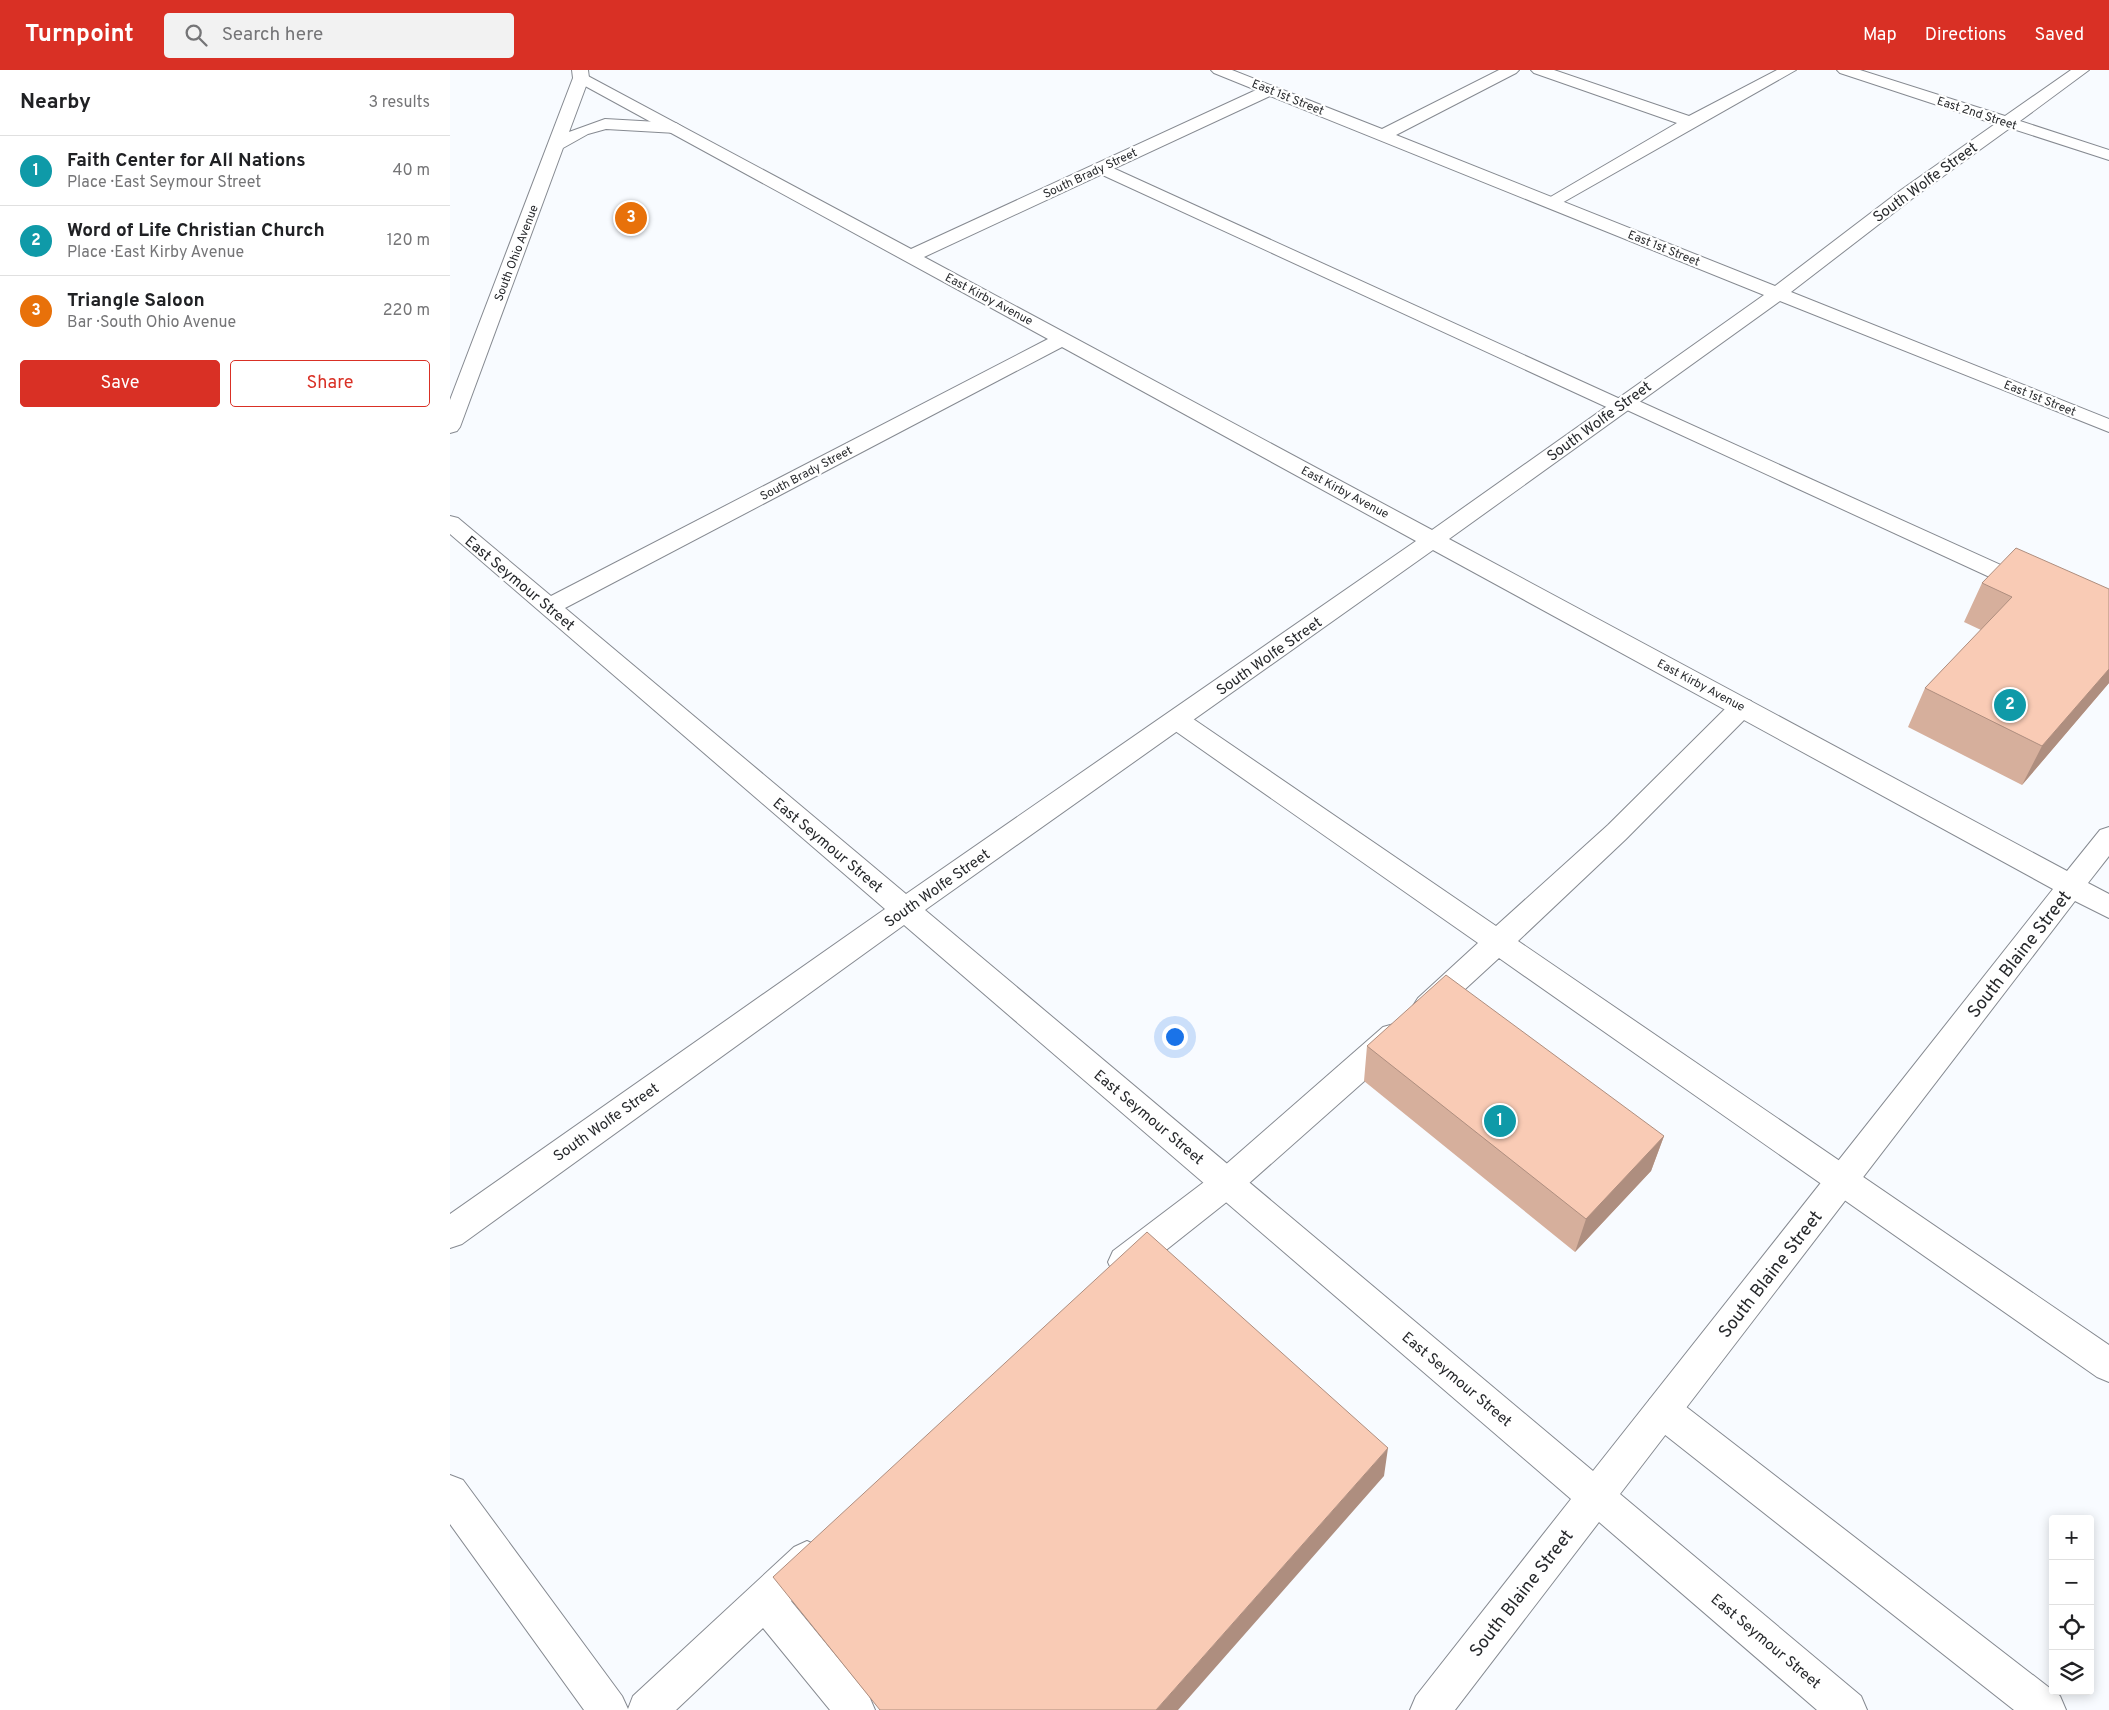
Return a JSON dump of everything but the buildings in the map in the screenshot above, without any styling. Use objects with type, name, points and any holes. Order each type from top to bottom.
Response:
[{"type":"street","name":"East 1st Street","points":[[1220,70],[2109,426]]},
{"type":"street","points":[[1383,135],[1511,70]]},
{"type":"street","points":[[1539,70],[1690,122]]},
{"type":"street","points":[[1553,204],[1690,122],[1788,70]]},
{"type":"street","name":"East 2nd Street","points":[[1845,70],[2109,155]]},
{"type":"street","name":"South Wolfe Street","points":[[450,1233],[904,910],[1433,540],[1623,404],[2080,70]]},
{"type":"street","name":"East Kirby Avenue","points":[[581,74],[676,128],[1063,339],[2109,907]]},
{"type":"street","name":"South Ohio Avenue","points":[[450,428],[581,74]]},
{"type":"street","name":"South Brady Street","points":[[911,256],[1270,90]]},
{"type":"street","points":[[556,145],[582,131],[605,124],[676,128]]},
{"type":"street","points":[[1102,168],[2050,596]]},
{"type":"street","name":"South Brady Street","points":[[549,607],[1063,339]]},
{"type":"street","name":"East Seymour Street","points":[[450,523],[1847,1710]]},
{"type":"street","points":[[1102,1284],[1138,1250],[1227,1183],[1496,943],[1618,832],[1742,707]]},
{"type":"street","points":[[1177,720],[1496,943],[2109,1365]]},
{"type":"street","name":"South Blaine Street","points":[[1430,1710],[1844,1181],[2109,837]]},
{"type":"street","points":[[1663,1411],[2046,1710]]},
{"type":"street","points":[[450,1493],[608,1710]]},
{"type":"street","points":[[647,1710],[827,1541]]},
{"type":"street","points":[[765,1600],[855,1710]]},
{"type":"place","name":"Triangle Saloon","points":[[631,218]]},
{"type":"place","name":"Word of Life Christian Church","points":[[2010,705]]},
{"type":"place","name":"Faith Center for All Nations","points":[[1500,1121]]}]
